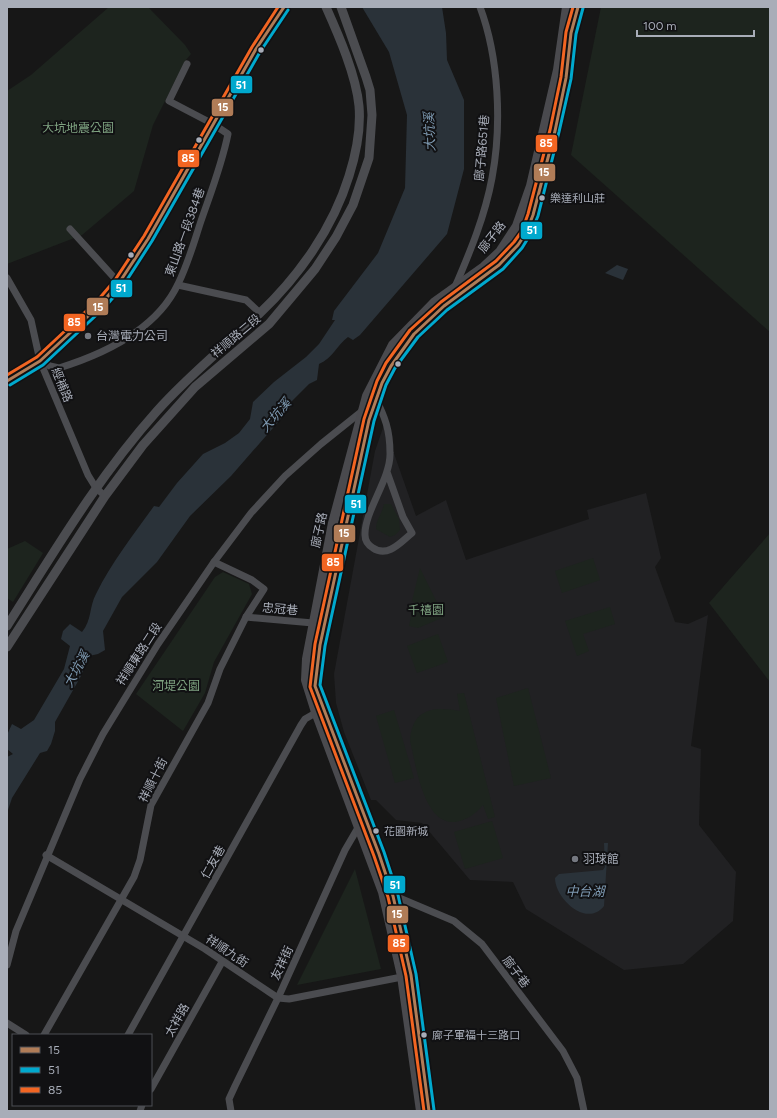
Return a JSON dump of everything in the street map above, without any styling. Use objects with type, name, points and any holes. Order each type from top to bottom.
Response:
[{"type":"main road","points":[[7,381],[40,361],[102,303],[119,283],[148,239],[256,49],[284,7]]},
{"type":"main road","name":"廍子路","points":[[429,1111],[393,896],[320,710],[306,680],[306,659],[333,523],[371,397],[393,344],[415,320],[455,287],[484,267],[500,252],[518,226],[526,206],[558,70],[567,7]]},
{"type":"main road","name":"廍子路","points":[[371,397],[408,340],[444,306],[499,266],[514,250],[526,233],[534,214],[556,123],[566,77],[571,32],[578,7]]},
{"type":"main road","name":"廍子路","points":[[365,413],[365,440],[320,644],[315,686],[320,710],[383,892],[406,976],[421,1111]]},
{"type":"street","name":"祥順路二段","points":[[7,626],[58,543],[96,488],[157,410],[187,379],[260,313],[302,265],[324,233],[343,198],[356,153],[359,119],[357,94],[326,7]]},
{"type":"street","name":"祥順路二段","points":[[7,647],[105,496],[143,445],[190,392],[280,313],[322,259],[353,205],[369,158],[372,115],[368,84],[341,7]]},
{"type":"street","name":"廍子路651巷","points":[[455,287],[480,225],[492,178],[496,140],[496,73],[480,7]]},
{"type":"street","points":[[187,64],[169,101],[213,124]]},
{"type":"street","name":"東山路一段384巷","points":[[40,361],[50,366],[59,368],[117,344],[145,325],[164,306],[178,285],[221,163],[228,134],[213,124]]},
{"type":"street","points":[[70,229],[119,283]]},
{"type":"street","name":"經補路","points":[[7,278],[31,320],[40,361],[88,475],[96,488],[105,496]]},
{"type":"street","points":[[178,285],[246,300],[260,313]]},
{"type":"street","points":[[371,397],[387,421],[391,454],[386,472],[366,524],[365,534],[366,540],[371,546],[383,551],[390,550],[412,533],[403,517],[386,472]]},
{"type":"street","name":"祥順東路二段","points":[[7,965],[16,931],[46,855],[80,779],[103,734],[158,644],[214,562],[251,513],[285,476],[321,444],[365,413]]},
{"type":"street","name":"祥順十街","points":[[45,1034],[134,877],[140,860],[151,805],[208,703],[220,669],[246,617],[264,589],[252,580],[214,562]]},
{"type":"street","name":"忠冠巷","points":[[246,617],[313,623]]},
{"type":"street","name":"仁友巷","points":[[129,1034],[305,719],[320,710]]},
{"type":"street","name":"友祥街","points":[[231,1111],[229,1099],[278,998],[346,850],[360,826]]},
{"type":"street","name":"祥順九街","points":[[46,855],[183,936],[278,998]]},
{"type":"street","name":"廍子巷","points":[[383,892],[454,921],[482,944],[563,1051],[577,1078],[584,1111]]},
{"type":"street","name":"太祥路","points":[[152,1087],[222,962]]},
{"type":"street","points":[[278,998],[289,999],[406,976]]},
{"type":"street","points":[[7,1023],[24,1034]]},
{"type":"shaded area","points":[[384,425],[416,516],[446,500],[466,560],[589,519],[587,510],[646,493],[661,558],[655,567],[675,622],[688,624],[708,615],[691,746],[701,749],[699,825],[736,872],[733,921],[683,964],[624,970],[526,909],[513,882],[470,880],[422,823],[396,820],[376,800],[371,800],[344,732],[336,703],[334,674],[375,451]]},
{"type":"green space","name":"大坑地震公園","points":[[109,7],[148,7],[185,45],[191,54],[185,61],[153,125],[134,191],[82,235],[7,264],[7,91],[31,75]]},
{"type":"green space","points":[[601,7],[770,7],[770,332],[571,155]]},
{"type":"green space","points":[[384,504],[391,504],[399,519],[400,530],[395,535],[390,537],[376,529]]},
{"type":"green space","points":[[770,533],[770,682],[709,603]]},
{"type":"green space","points":[[25,541],[43,553],[13,602],[7,598],[7,549]]},
{"type":"green space","points":[[593,558],[600,580],[562,593],[555,571]]},
{"type":"green space","name":"千禧園","points":[[420,568],[444,617],[418,628],[409,626],[414,602],[412,601]]},
{"type":"green space","name":"河堤公園","points":[[223,572],[249,584],[252,594],[214,662],[205,693],[183,731],[136,694],[215,577]]},
{"type":"green space","points":[[610,607],[615,624],[583,634],[589,651],[577,656],[565,621]]},
{"type":"green space","points":[[438,634],[448,662],[417,673],[407,646]]},
{"type":"green space","points":[[528,688],[551,778],[514,786],[496,698]]},
{"type":"green space","points":[[464,693],[495,817],[488,819],[483,805],[471,816],[464,820],[455,822],[444,820],[435,814],[428,804],[418,778],[410,741],[415,722],[420,716],[426,712],[441,709],[460,711],[457,694]]},
{"type":"green space","points":[[394,710],[414,778],[395,783],[376,716]]},
{"type":"green space","points":[[492,821],[503,858],[465,869],[454,832]]},
{"type":"green space","points":[[355,869],[381,969],[297,985]]},
{"type":"water","name":"大坑溪","points":[[362,7],[442,7],[446,33],[447,60],[464,100],[464,169],[447,234],[360,335],[353,340],[348,337],[340,344],[328,359],[319,364],[317,380],[309,384],[291,402],[293,404],[286,413],[231,476],[190,516],[157,562],[122,597],[103,631],[105,650],[98,654],[89,656],[81,676],[55,722],[55,731],[51,744],[47,751],[40,753],[12,798],[7,813],[7,757],[13,754],[7,749],[7,735],[12,724],[21,729],[34,720],[64,669],[70,646],[61,639],[63,631],[70,624],[82,632],[87,623],[94,599],[102,582],[123,549],[154,506],[159,507],[177,483],[203,454],[225,443],[239,433],[250,419],[253,402],[319,344],[335,320],[332,320],[334,311],[378,253],[405,188],[407,115],[389,52]]},
{"type":"water","points":[[617,265],[628,269],[623,280],[605,273]]},
{"type":"water","name":"中台湖","points":[[604,843],[608,843],[604,906],[597,912],[589,914],[581,912],[566,902],[556,886],[555,878],[559,874],[603,870],[605,867]]},
{"type":"transit line","name":"85","points":[[7,375],[37,357],[98,300],[115,280],[144,236],[252,47],[278,7]]},
{"type":"transit line","name":"15","points":[[7,381],[40,361],[102,303],[119,283],[148,239],[256,49],[284,7]]},
{"type":"transit line","name":"85","points":[[424,1111],[406,976],[388,897],[310,687],[315,644],[364,419],[377,381],[386,363],[410,330],[441,302],[496,261],[522,231],[528,214],[550,130],[561,77],[566,32],[573,7]]},
{"type":"transit line","name":"15","points":[[429,1111],[411,975],[393,896],[379,854],[315,686],[320,645],[369,420],[382,383],[391,366],[414,334],[444,306],[499,265],[518,245],[526,233],[533,215],[555,131],[566,78],[571,33],[578,7]]},
{"type":"transit line","name":"51","points":[[434,1110],[416,974],[398,895],[384,852],[320,685],[325,646],[374,421],[386,385],[395,368],[418,337],[447,310],[503,269],[522,248],[530,235],[538,216],[559,132],[571,79],[576,34],[583,8]]},
{"type":"transit line","name":"51","points":[[10,385],[43,365],[105,307],[123,286],[152,241],[260,52],[288,10]]},
{"type":"place","name":"樂達利山莊","points":[[542,198]]},
{"type":"place","name":"台灣電力公司","points":[[88,336]]},
{"type":"place","name":"花園新城","points":[[376,831]]},
{"type":"place","name":"羽球館","points":[[575,859]]},
{"type":"place","name":"廍子軍福十三路口","points":[[424,1035]]}]
